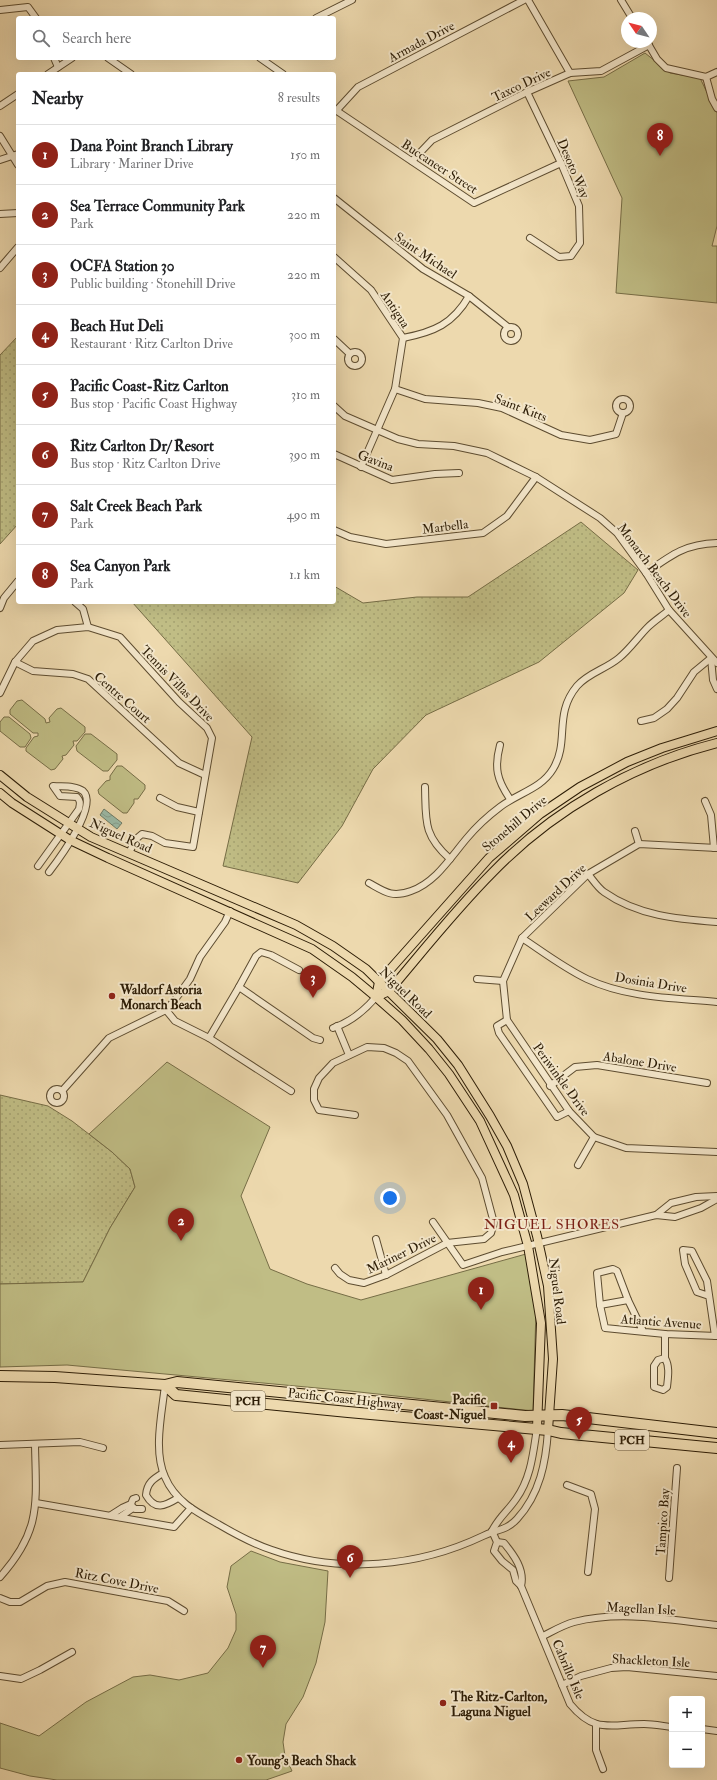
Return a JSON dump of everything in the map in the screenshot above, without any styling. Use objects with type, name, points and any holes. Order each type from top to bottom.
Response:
[{"type":"highway","name":"Pacific Coast Highway","points":[[0,1376],[55,1377],[165,1385],[177,1382],[537,1416],[562,1415],[717,1433]]},
{"type":"highway","name":"Pacific Coast Highway","points":[[165,1385],[176,1394],[334,1411],[536,1428],[561,1433],[717,1448]]},
{"type":"main road","name":"Stonehill Drive","points":[[379,982],[489,858],[540,814],[580,788],[627,762],[662,748],[717,731]]},
{"type":"main road","name":"Stonehill Drive","points":[[376,997],[389,991],[493,871],[531,837],[581,801],[642,769],[678,755],[717,743]]},
{"type":"main road","name":"Niguel Road","points":[[0,775],[27,797],[91,837],[296,924],[366,969],[437,1039],[458,1065],[490,1116],[507,1146],[523,1184],[539,1243],[548,1286],[553,1359],[548,1430]]},
{"type":"main road","name":"Niguel Road","points":[[0,793],[12,803],[70,840],[312,949],[352,977],[376,997],[402,1020],[429,1049],[449,1074],[480,1121],[514,1195],[528,1246],[541,1324],[536,1428]]},
{"type":"main road","points":[[376,997],[379,982]]},
{"type":"street","points":[[320,16],[352,0]]},
{"type":"street","name":"Armada Drive","points":[[336,109],[358,87],[524,0]]},
{"type":"street","points":[[528,0],[570,73]]},
{"type":"street","points":[[621,0],[628,12]]},
{"type":"street","points":[[0,10],[28,7],[35,16]]},
{"type":"street","name":"Taxco Drive","points":[[412,161],[432,140],[527,92],[570,73],[601,71],[641,48]]},
{"type":"street","points":[[650,48],[657,59],[666,68],[706,77],[717,72]]},
{"type":"street","points":[[55,60],[58,67]]},
{"type":"street","points":[[51,72],[69,60]]},
{"type":"street","points":[[111,60],[128,72]]},
{"type":"street","points":[[264,60],[280,72]]},
{"type":"street","points":[[706,77],[712,99],[717,108]]},
{"type":"street","name":"Desoto Way","points":[[527,92],[561,163],[579,206],[580,243],[570,256],[559,257],[530,238]]},
{"type":"street","points":[[0,106],[16,95]]},
{"type":"street","name":"Buccaneer Street","points":[[336,111],[474,203],[561,163]]},
{"type":"street","points":[[0,136],[16,162]]},
{"type":"street","points":[[0,160],[16,155]]},
{"type":"street","name":"Saint Michael","points":[[336,200],[423,269],[469,296],[508,327]]},
{"type":"street","points":[[0,214],[16,213]]},
{"type":"street","points":[[0,268],[16,250]]},
{"type":"street","name":"Antigua","points":[[336,259],[371,290],[403,338],[395,388],[361,467]]},
{"type":"street","points":[[403,338],[419,335],[447,323],[461,310],[469,296]]},
{"type":"street","points":[[336,341],[350,354]]},
{"type":"street","name":"Saint Kitts","points":[[395,388],[425,399],[478,403],[502,408],[561,435],[590,440],[616,434],[623,413]]},
{"type":"street","name":"Monarch Beach Drive","points":[[336,408],[345,416],[377,430],[418,444],[454,446],[487,453],[536,477],[600,518],[617,533],[646,573],[670,610],[717,663]]},
{"type":"street","name":"Gavina","points":[[336,455],[392,480],[435,474],[459,473]]},
{"type":"street","name":"Marbella","points":[[336,531],[350,537],[386,544],[483,532],[507,516],[536,477]]},
{"type":"street","points":[[646,573],[676,552],[702,544],[717,543]]},
{"type":"street","points":[[0,608],[4,598],[16,583]]},
{"type":"street","points":[[77,604],[83,610],[88,626]]},
{"type":"street","points":[[369,883],[388,894],[410,892],[424,885],[436,876],[483,821],[510,799],[542,783],[553,770],[560,757],[564,710],[568,698],[578,685],[589,675],[618,660],[629,650],[648,626],[670,610]]},
{"type":"street","name":"Tennis Villas Drive","points":[[1,689],[15,662],[33,641],[56,630],[88,626],[120,637],[179,702],[207,728],[212,738],[193,847],[165,843],[152,836],[142,834],[136,839],[129,852]]},
{"type":"street","points":[[711,658],[713,680],[717,689]]},
{"type":"street","points":[[641,721],[654,718],[667,709],[677,698],[694,672],[711,658]]},
{"type":"street","name":"Centre Court","points":[[15,662],[33,671],[72,674],[88,679],[179,763],[205,775]]},
{"type":"street","points":[[500,745],[497,757],[497,771],[500,784],[510,799]]},
{"type":"street","points":[[38,866],[79,809],[80,800],[73,796],[60,796],[53,786],[77,788],[85,792],[88,803],[87,810],[49,872]]},
{"type":"street","points":[[425,787],[426,817],[429,833],[437,847],[450,858]]},
{"type":"street","points":[[160,798],[177,807],[198,812]]},
{"type":"street","points":[[635,831],[639,844],[715,848],[711,815],[705,801]]},
{"type":"street","name":"Leeward Drive","points":[[503,981],[522,938],[588,874],[639,844]]},
{"type":"street","points":[[588,874],[603,892],[626,904],[658,916],[717,922]]},
{"type":"street","points":[[62,1091],[102,1044],[109,1038],[166,1010],[185,988],[200,957],[225,922],[230,912]]},
{"type":"street","name":"Dosinia Drive","points":[[522,938],[559,964],[587,979],[615,989],[653,996],[717,1002]]},
{"type":"street","points":[[209,1038],[256,956],[261,952],[299,970]]},
{"type":"street","points":[[477,979],[503,981]]},
{"type":"street","name":"Periwinkle Drive","points":[[503,981],[507,1020],[550,1086],[569,1111],[594,1137],[626,1148],[717,1153]]},
{"type":"street","points":[[239,988],[313,1038],[320,1040]]},
{"type":"street","name":"Stonehill Drive","points":[[349,1055],[335,1027],[354,1018],[370,1005],[376,997]]},
{"type":"street","points":[[166,1010],[175,1021],[209,1038],[291,1091]]},
{"type":"street","points":[[507,1020],[497,1026],[499,1033],[516,1056],[534,1086],[557,1117],[569,1111]]},
{"type":"street","points":[[355,1115],[319,1110],[314,1100],[314,1089],[319,1078],[333,1063],[367,1047],[384,1048],[408,1062],[447,1115],[482,1178],[494,1223],[491,1233],[484,1239],[447,1243],[433,1222]]},
{"type":"street","name":"Abalone Drive","points":[[550,1086],[575,1067],[597,1065],[708,1083]]},
{"type":"street","points":[[578,1165],[594,1137]]},
{"type":"street","name":"Mariner Drive","points":[[656,1215],[671,1203],[696,1197],[717,1198]]},
{"type":"street","name":"Mariner Drive","points":[[334,1268],[349,1280],[364,1283],[386,1275],[447,1243],[463,1265],[502,1252],[656,1215],[675,1216],[701,1208],[717,1198]]},
{"type":"street","points":[[376,1239],[386,1275]]},
{"type":"street","points":[[709,1296],[697,1292],[685,1264],[683,1250],[692,1251],[707,1280],[716,1336]]},
{"type":"street","name":"Atlantic Avenue","points":[[628,1300],[615,1269],[597,1273],[600,1305],[605,1328],[665,1334],[716,1336]]},
{"type":"street","points":[[600,1305],[628,1300],[643,1331]]},
{"type":"street","points":[[665,1334],[665,1358],[668,1371],[667,1387],[663,1390],[654,1387],[654,1366],[658,1360],[665,1358]]},
{"type":"street","points":[[165,1385],[159,1451],[163,1473],[170,1488],[178,1498],[191,1508],[233,1533],[264,1547],[294,1557],[328,1564],[365,1565],[413,1558],[442,1551],[492,1532],[506,1529],[526,1509],[537,1489],[544,1461],[548,1430]]},
{"type":"street","points":[[492,1532],[498,1519],[515,1501],[527,1482],[532,1464],[536,1428]]},
{"type":"street","points":[[0,1445],[80,1442],[103,1448]]},
{"type":"street","points":[[0,1577],[13,1563],[26,1544],[32,1526],[36,1503],[35,1444]]},
{"type":"street","name":"Tampico Bay","points":[[668,1578],[676,1468]]},
{"type":"street","points":[[120,1517],[132,1506],[131,1501],[141,1496],[153,1479],[163,1473]]},
{"type":"street","points":[[568,1485],[591,1494],[593,1500],[594,1509],[588,1572]]},
{"type":"street","points":[[141,1496],[146,1505]]},
{"type":"street","points":[[111,1515],[122,1508],[132,1506],[138,1510],[146,1505],[163,1506],[178,1498]]},
{"type":"street","points":[[36,1503],[174,1527],[191,1508]]},
{"type":"street","name":"Cabrillo Isle","points":[[492,1532],[497,1542],[494,1551],[502,1561],[515,1568]]},
{"type":"street","name":"Cabrillo Isle","points":[[497,1542],[504,1543],[517,1561],[515,1568],[516,1581],[522,1586],[570,1704],[577,1713],[596,1724],[611,1727],[644,1724],[669,1726]]},
{"type":"street","points":[[502,1561],[512,1553]]},
{"type":"street","name":"Ritz Cove Drive","points":[[0,1598],[10,1602],[20,1602],[47,1586],[65,1582],[168,1601],[184,1611]]},
{"type":"street","name":"Magellan Isle","points":[[543,1636],[572,1623],[598,1617],[626,1616],[717,1625]]},
{"type":"street","points":[[0,1676],[21,1679],[72,1652]]},
{"type":"street","name":"Shackleton Isle","points":[[562,1684],[581,1676],[611,1668],[627,1667],[717,1676]]},
{"type":"street","points":[[596,1724],[596,1750],[603,1769]]},
{"type":"street","points":[[705,1729],[717,1731]]},
{"type":"shaded area","points":[[645,53],[670,73],[700,78],[717,113],[717,226],[712,246],[717,246],[717,303],[616,293],[622,198],[568,81],[604,77]]},
{"type":"shaded area","points":[[16,338],[16,526],[0,544],[0,355]]},
{"type":"shaded area","points":[[581,522],[638,570],[624,593],[539,662],[426,715],[373,769],[342,826],[298,883],[223,866],[252,737],[134,604],[336,604],[336,587],[363,603],[417,597],[468,597]]},
{"type":"shaded area","points":[[22,700],[45,719],[46,723],[50,722],[49,718],[57,709],[61,708],[85,727],[85,732],[77,741],[73,741],[74,745],[66,755],[62,756],[63,759],[55,769],[51,770],[26,751],[26,748],[34,737],[38,736],[38,733],[33,733],[10,714],[10,710],[17,701]]},
{"type":"shaded area","points":[[4,717],[9,717],[30,734],[31,738],[25,747],[20,747],[0,731],[0,722]]},
{"type":"shaded area","points":[[85,734],[91,734],[117,754],[117,760],[108,771],[103,771],[77,751],[76,746]]},
{"type":"shaded area","points":[[117,766],[122,766],[145,785],[145,789],[138,799],[134,799],[134,803],[127,813],[123,813],[99,794],[98,790],[106,781],[110,780],[110,776]]},
{"type":"shaded area","points":[[167,1062],[270,1127],[241,1196],[270,1269],[307,1284],[361,1300],[526,1254],[536,1309],[533,1411],[350,1391],[67,1365],[0,1367],[0,1284],[83,1282],[110,1228],[135,1187],[130,1169],[112,1152],[89,1134]]},
{"type":"shaded area","points":[[0,1095],[48,1106],[72,1121],[112,1152],[130,1169],[135,1187],[110,1228],[83,1282],[0,1284]]},
{"type":"shaded area","points":[[251,1551],[280,1562],[328,1571],[325,1622],[316,1663],[303,1697],[286,1724],[283,1742],[285,1756],[292,1771],[266,1780],[57,1780],[30,1776],[0,1768],[0,1723],[39,1736],[86,1702],[133,1677],[150,1675],[179,1680],[208,1673],[228,1648],[236,1630],[236,1614],[227,1587],[231,1566]]},
{"type":"water","points":[[104,809],[122,823],[117,829],[100,815]]},
{"type":"place","name":"Sea Canyon Park","points":[[660,156]]},
{"type":"place","name":"Waldorf Astoria Monarch Beach","points":[[112,996]]},
{"type":"place","name":"OCFA Station 30","points":[[313,998]]},
{"type":"place","name":"Sea Terrace Community Park","points":[[181,1241]]},
{"type":"place","name":"Dana Point Branch Library","points":[[481,1310]]},
{"type":"place","name":"Pacific Coast-Niguel","points":[[494,1406]]},
{"type":"place","name":"Pacific Coast-Ritz Carlton","points":[[579,1440]]},
{"type":"place","name":"Beach Hut Deli","points":[[511,1463]]},
{"type":"place","name":"Ritz Carlton Dr/ Resort","points":[[350,1578]]},
{"type":"place","name":"Salt Creek Beach Park","points":[[263,1668]]},
{"type":"place","name":"The Ritz-Carlton, Laguna Niguel","points":[[443,1703]]},
{"type":"place","name":"Young's Beach Shack","points":[[239,1760]]},
{"type":"district","name":"NIGUEL SHORES","points":[[552,1224]]}]
